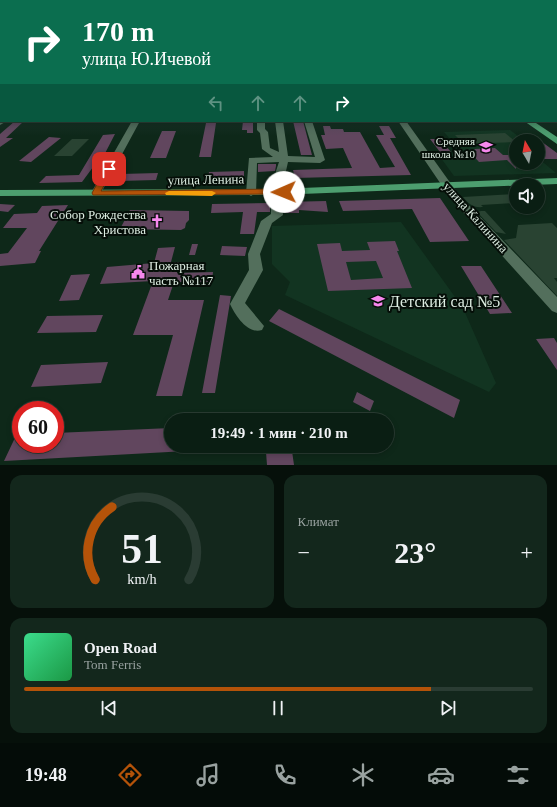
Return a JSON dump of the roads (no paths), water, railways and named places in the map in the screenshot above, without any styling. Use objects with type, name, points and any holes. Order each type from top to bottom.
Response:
[{"type":"main road","points":[[529,122],[557,142]]},
{"type":"main road","name":"улица Ленина","points":[[0,193],[251,193],[557,181]]},
{"type":"street","points":[[96,193],[135,122]]},
{"type":"street","points":[[261,122],[261,130],[264,132],[266,149],[284,159]]},
{"type":"street","points":[[256,326],[237,304],[256,270],[254,254],[267,221],[277,215],[281,171],[284,159],[279,122]]},
{"type":"street","points":[[251,193],[252,160],[320,160],[308,122]]},
{"type":"street","name":"улица Калинина","points":[[403,122],[447,186],[468,211],[557,307]]},
{"type":"place","name":"Средняя школа №10","points":[[486,147]]},
{"type":"place","name":"Собор Рождества Христова","points":[[157,221]]},
{"type":"place","name":"Пожарная часть №117","points":[[138,272]]},
{"type":"place","name":"Детский сад №5","points":[[378,301]]}]
